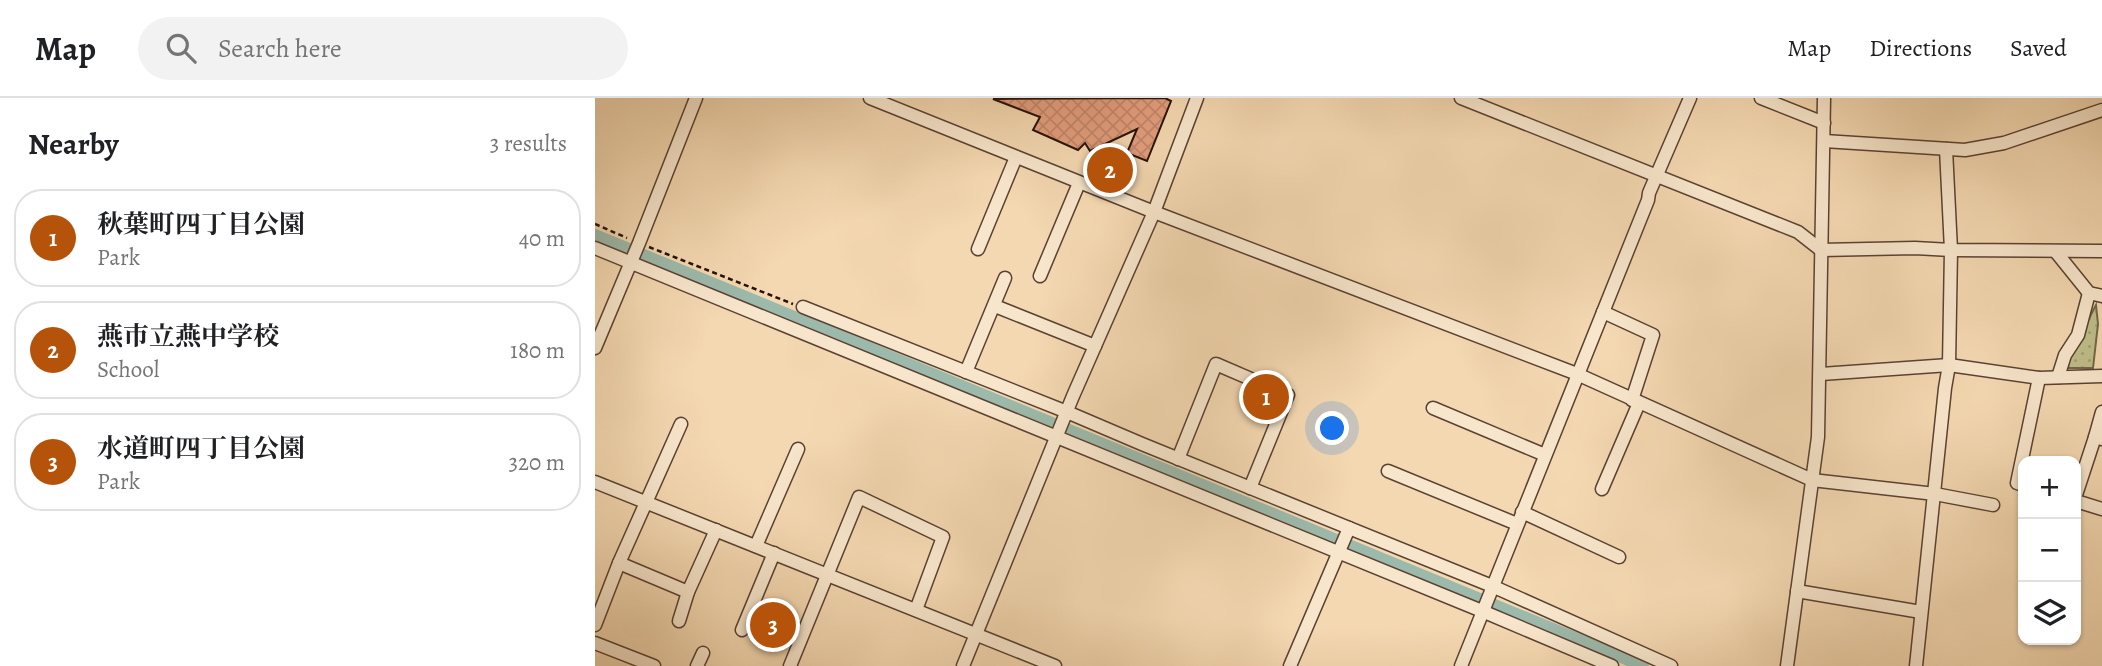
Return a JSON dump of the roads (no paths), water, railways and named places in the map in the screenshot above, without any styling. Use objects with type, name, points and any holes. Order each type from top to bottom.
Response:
[{"type":"street","points":[[595,348],[696,98]]},
{"type":"street","points":[[870,98],[1079,183],[1577,374],[1812,480],[1935,494],[1993,505]]},
{"type":"street","points":[[964,666],[975,633],[1095,346],[1154,212],[1197,98]]},
{"type":"street","points":[[1461,98],[1797,232],[1821,250],[1915,248],[2102,251]]},
{"type":"street","points":[[1461,666],[1690,98]]},
{"type":"street","points":[[1761,98],[1824,123]]},
{"type":"street","points":[[1787,666],[1818,437],[1824,98]]},
{"type":"street","points":[[1824,141],[1965,150],[2004,143],[2102,110]]},
{"type":"street","points":[[1916,666],[1949,365],[1951,250],[1946,149]]},
{"type":"street","points":[[978,248],[1016,157]]},
{"type":"street","points":[[1040,276],[1079,183]]},
{"type":"street","points":[[595,248],[635,252],[809,320],[1487,599],[1612,666]]},
{"type":"street","points":[[2056,252],[2089,293],[2102,296]]},
{"type":"street","points":[[966,372],[1005,278]]},
{"type":"street","points":[[2058,377],[2065,355],[2078,335],[2089,293]]},
{"type":"street","points":[[995,306],[1095,346]]},
{"type":"street","points":[[1602,489],[1635,401],[1653,335],[1603,312]]},
{"type":"street","points":[[809,320],[966,372],[1062,425],[1178,459],[1250,488],[1343,540],[1487,599],[1671,666]]},
{"type":"street","points":[[1178,459],[1216,364],[1288,395],[1250,488]]},
{"type":"street","points":[[1821,374],[1949,365],[2039,378],[2102,376]]},
{"type":"street","points":[[2023,456],[2039,378]]},
{"type":"street","points":[[1433,408],[1545,455]]},
{"type":"street","points":[[2081,482],[2098,438],[2102,412]]},
{"type":"street","points":[[595,625],[619,563],[681,424]]},
{"type":"street","points":[[756,546],[798,449]]},
{"type":"street","points":[[1388,471],[1619,557]]},
{"type":"street","points":[[595,482],[1055,666]]},
{"type":"street","points":[[790,666],[859,497],[943,537],[916,610]]},
{"type":"street","points":[[2081,503],[2102,509]]},
{"type":"street","points":[[679,621],[688,592],[716,530]]},
{"type":"street","points":[[1290,666],[1343,540]]},
{"type":"street","points":[[742,630],[774,553]]},
{"type":"street","points":[[619,563],[688,592]]},
{"type":"street","points":[[1797,591],[1921,612]]},
{"type":"street","points":[[595,643],[654,666]]},
{"type":"street","points":[[697,666],[703,653]]},
{"type":"waterway","points":[[595,235],[1643,666]]},
{"type":"place","name":"燕市立燕中学校","points":[[1110,170]]},
{"type":"place","name":"秋葉町四丁目公園","points":[[1266,397]]},
{"type":"place","name":"水道町四丁目公園","points":[[773,625]]}]
